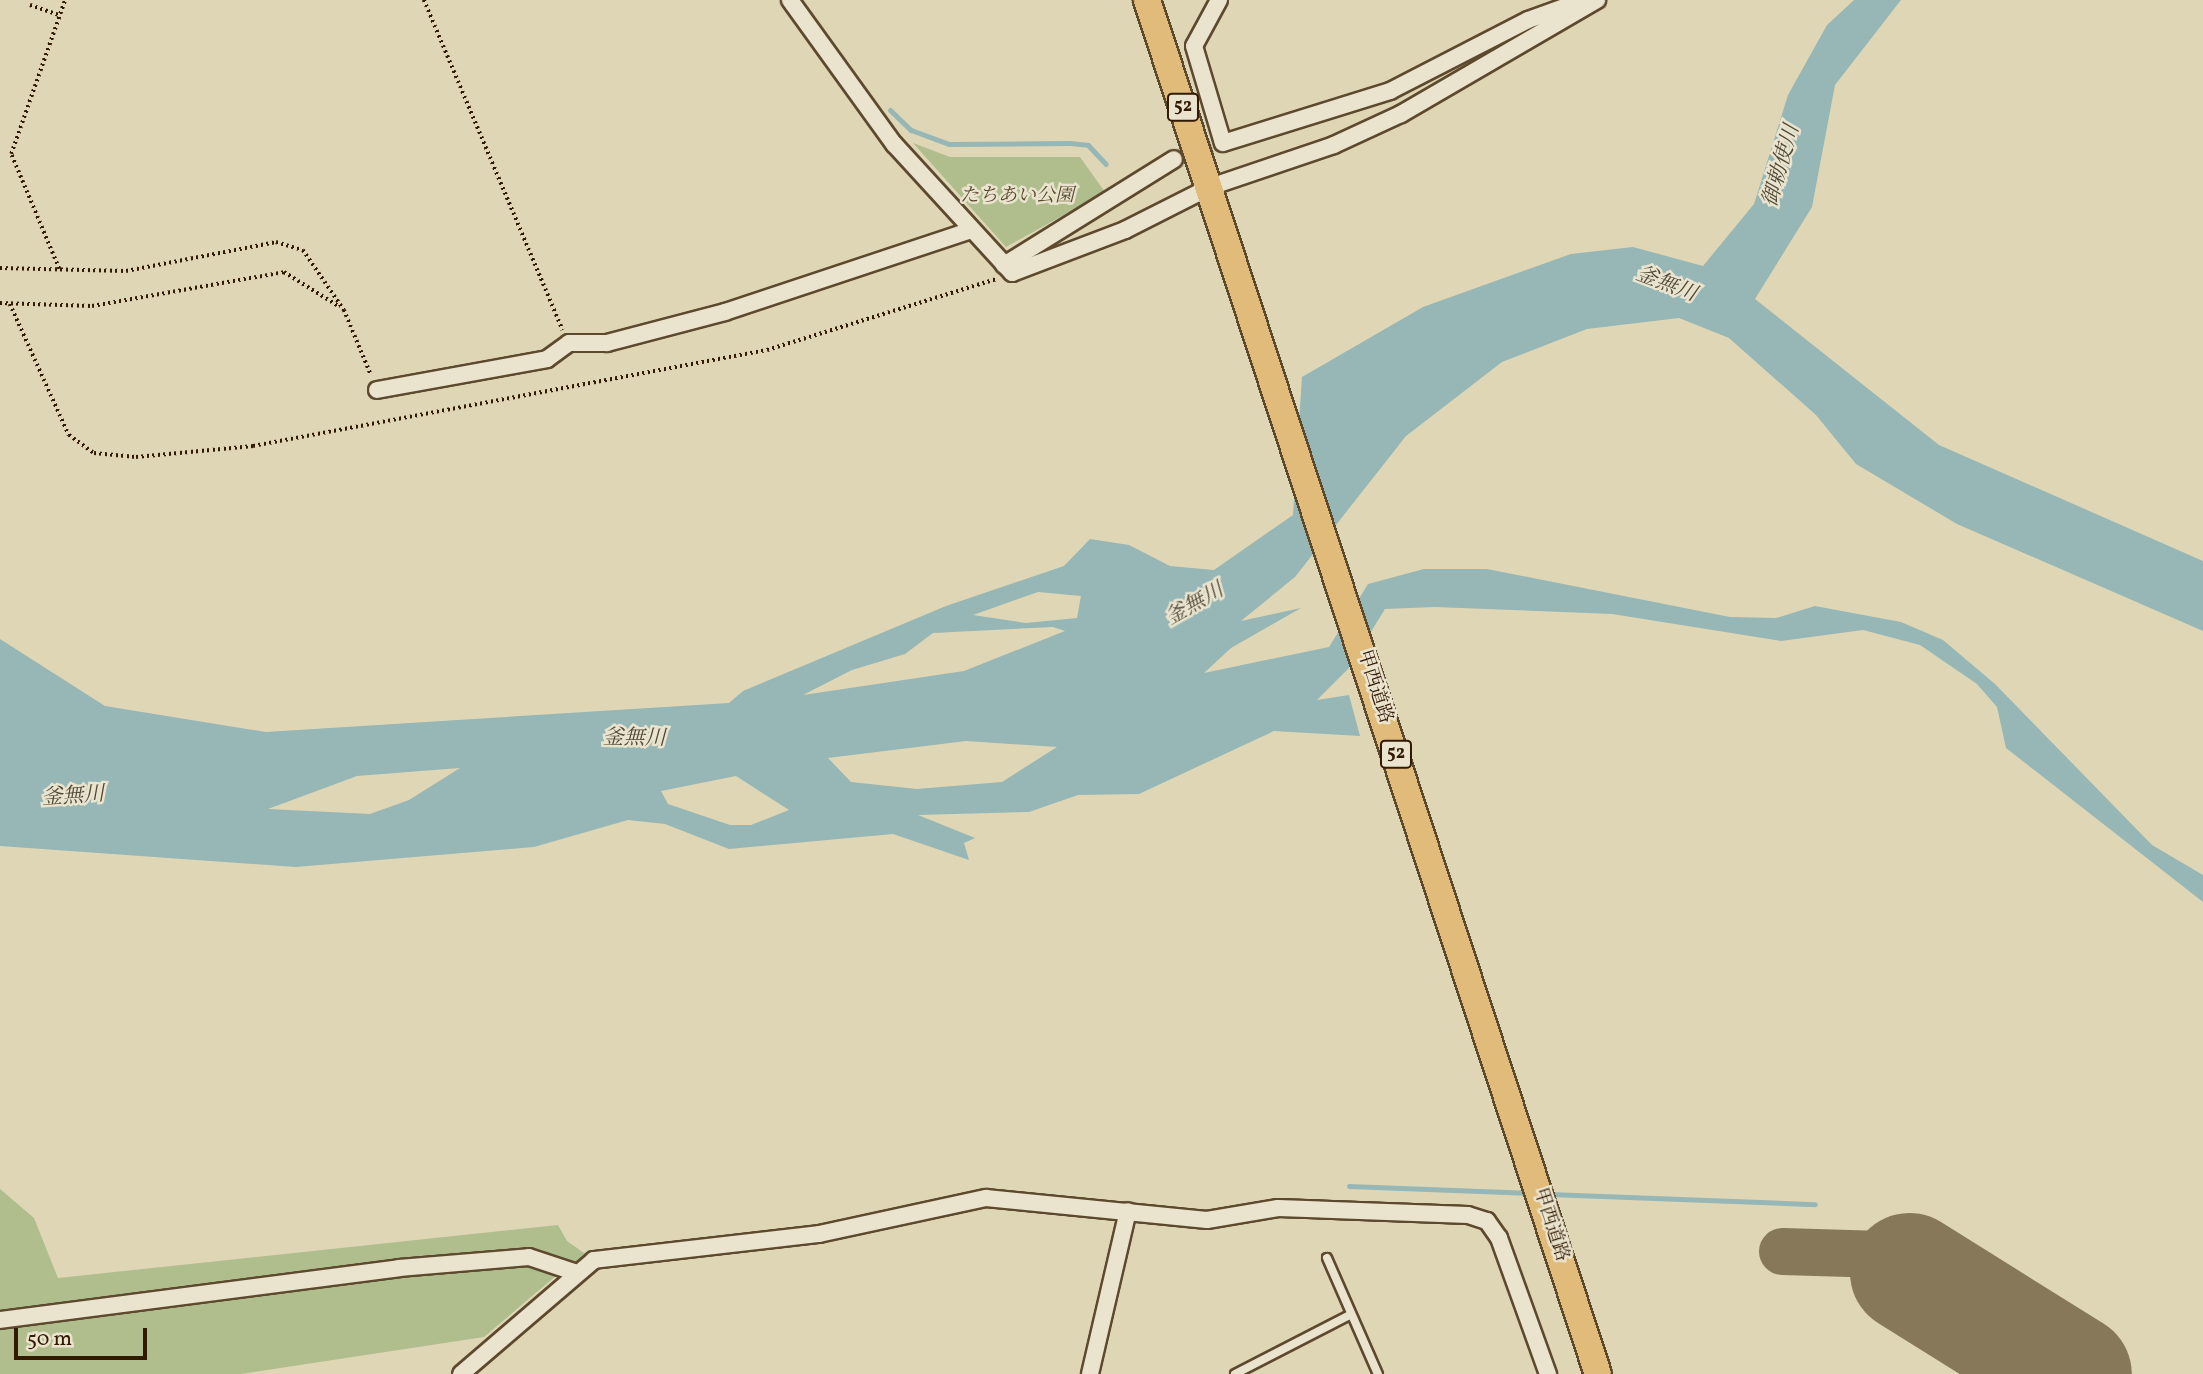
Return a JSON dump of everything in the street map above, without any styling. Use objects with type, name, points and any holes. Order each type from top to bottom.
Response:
[{"type":"highway","name":"甲西道路","points":[[1147,0],[1598,1374]]},
{"type":"street","points":[[790,0],[894,144],[1012,273],[1074,251],[1210,187],[1334,145],[1401,114],[1597,0]]},
{"type":"street","points":[[1219,0],[1194,46],[1223,143],[1390,91],[1528,20],[1584,0]]},
{"type":"street","points":[[1004,265],[1174,159]]},
{"type":"street","points":[[377,390],[547,359],[569,343],[607,343],[725,312],[971,230]]},
{"type":"street","points":[[461,1374],[594,1260],[871,1226],[986,1198],[1207,1220],[1278,1208],[1344,1208],[1487,1221],[1548,1374]]},
{"type":"street","points":[[1090,1374],[1128,1211]]},
{"type":"street","points":[[0,1320],[399,1268],[529,1257],[577,1273]]},
{"type":"lane","points":[[1327,1258],[1378,1374]]},
{"type":"lane","points":[[1236,1374],[1350,1315]]},
{"type":"path","points":[[59,270],[11,154],[65,0]]},
{"type":"path","points":[[424,0],[569,343]]},
{"type":"path","points":[[30,5],[60,15]]},
{"type":"path","points":[[0,268],[126,271],[276,242],[303,250],[344,310],[377,390]]},
{"type":"path","points":[[0,303],[92,306],[284,272],[344,310]]},
{"type":"green space","name":"たちあい公園","points":[[913,143],[950,157],[1080,157],[1105,192],[1006,247]]},
{"type":"green space","points":[[0,1189],[34,1218],[58,1278],[558,1225],[567,1241],[594,1260],[564,1269],[484,1337],[241,1374],[0,1374]]},
{"type":"water","points":[[1854,0],[1901,0],[1835,85],[1812,207],[1755,299],[1939,445],[2203,561],[2203,631],[1957,524],[1856,464],[1816,415],[1729,338],[1679,318],[1587,329],[1502,362],[1406,436],[1295,577],[1241,621],[1301,608],[1231,648],[1204,673],[1329,647],[1368,584],[1424,569],[1487,569],[1730,617],[1776,618],[1815,606],[1901,622],[1943,640],[1995,684],[2152,845],[2203,875],[2203,902],[2006,748],[1997,707],[1977,684],[1920,645],[1863,630],[1781,641],[1612,614],[1435,607],[1385,609],[1348,669],[1317,700],[1349,695],[1360,736],[1274,731],[1139,794],[1078,795],[1029,812],[918,815],[975,838],[964,843],[969,860],[893,834],[729,849],[665,824],[628,820],[534,847],[296,867],[0,846],[0,639],[105,706],[266,732],[729,703],[743,691],[946,606],[1064,566],[1090,539],[1129,545],[1170,566],[1214,570],[1293,515],[1302,377],[1423,307],[1571,254],[1633,247],[1703,266],[1754,204],[1788,95],[1827,25]],"holes":[[[1038,592],[1081,596],[1077,618],[1026,623],[973,615]],[[1053,627],[1065,631],[964,671],[803,695],[852,670],[905,654],[933,633]],[[966,741],[1057,747],[1002,782],[917,789],[851,782],[828,758]],[[460,768],[409,800],[370,814],[268,809],[357,776]],[[736,776],[789,810],[751,825],[730,825],[668,804],[661,791]]]},
{"type":"waterway","points":[[890,110],[911,130],[949,144],[1088,145],[1106,164]]},
{"type":"waterway","points":[[1349,1186],[1532,1193]]},
{"type":"waterway","points":[[1549,1194],[1815,1204]]},
{"type":"taxiway","points":[[1782,1251],[1882,1254],[1909,1272]]},
{"type":"runway","points":[[1909,1272],[2072,1374]]},
{"type":"tunnel","points":[[1174,159],[1223,143]]},
{"type":"water label","name":"御勅使川","points":[[1782,166]]},
{"type":"water label","name":"釜無川","points":[[1666,285]]},
{"type":"water label","name":"釜無川","points":[[1195,605]]},
{"type":"water label","name":"釜無川","points":[[634,739]]},
{"type":"water label","name":"釜無川","points":[[73,797]]}]
